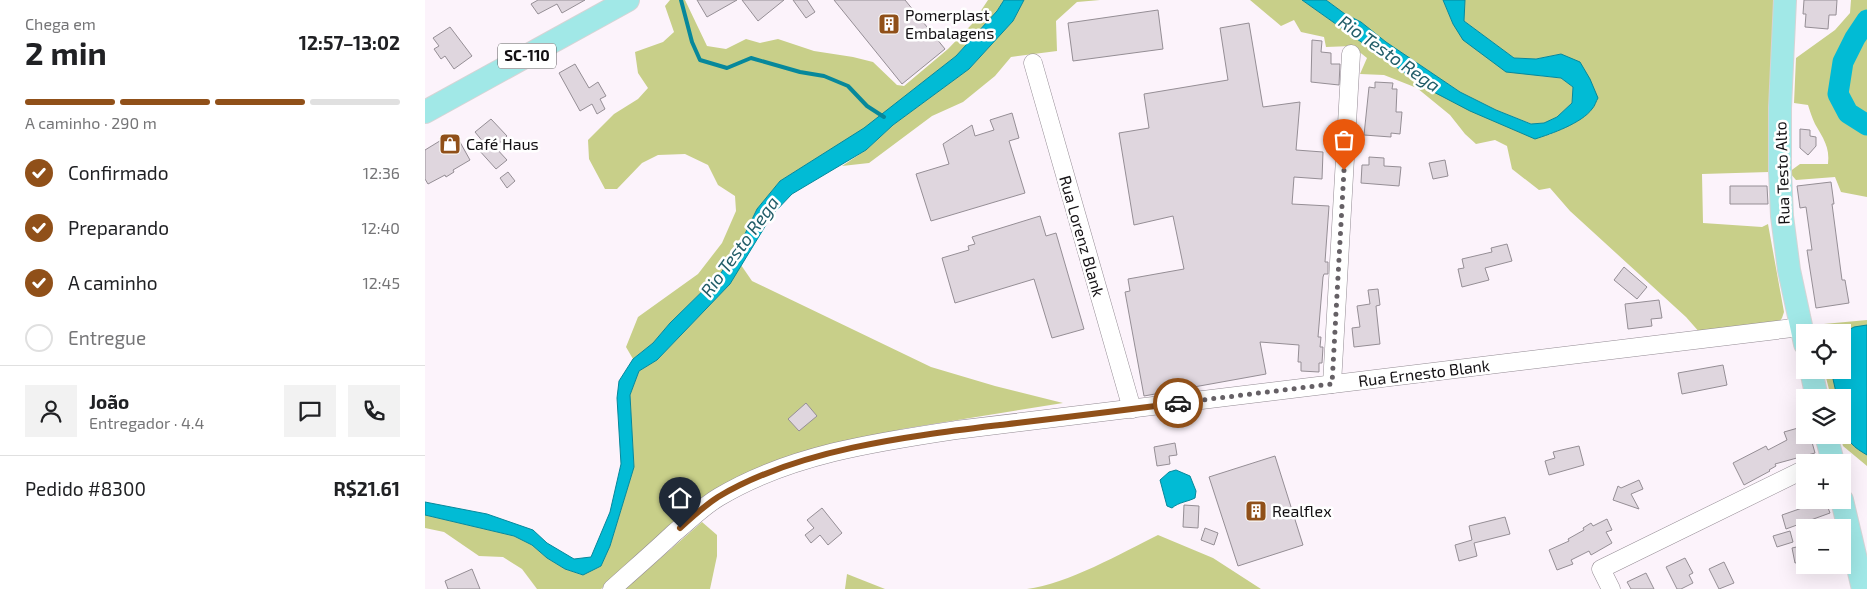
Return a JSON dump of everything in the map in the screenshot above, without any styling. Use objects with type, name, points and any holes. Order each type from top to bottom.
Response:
[{"type":"main road","name":"SC-110","points":[[425,112],[628,0]]},
{"type":"main road","name":"Rua Testo Alto","points":[[1785,0],[1780,108],[1781,207],[1785,246],[1801,324]]},
{"type":"main road","points":[[1844,509],[1863,589]]},
{"type":"street","points":[[1332,384],[1351,54]]},
{"type":"street","name":"Rua Lorenz Blank","points":[[1033,64],[1132,409]]},
{"type":"street","name":"Rua Ernesto Blank","points":[[612,589],[718,497],[763,476],[801,462],[880,443],[919,436],[1332,384],[1796,336]]},
{"type":"street","points":[[1611,589],[1601,569],[1796,473]]},
{"type":"green space","points":[[670,0],[685,0],[707,46],[726,49],[746,39],[760,43],[778,39],[814,51],[873,62],[897,85],[904,86],[948,49],[972,24],[988,0],[1004,0],[997,11],[956,56],[865,128],[780,181],[757,209],[743,238],[721,273],[670,323],[653,343],[633,359],[626,347],[638,317],[698,274],[722,243],[736,211],[735,196],[718,185],[708,165],[685,154],[658,155],[642,163],[617,189],[605,189],[589,159],[588,140],[614,114],[638,99],[648,88],[638,73],[635,52],[663,42],[674,32],[665,6]]},
{"type":"green space","points":[[1024,0],[1100,0],[1077,2],[1056,21],[1057,51],[1011,57],[995,76],[963,102],[932,116],[869,163],[842,166],[866,150],[893,125],[969,69],[1013,21]]},
{"type":"green space","points":[[1250,0],[1302,0],[1426,88],[1549,135],[1581,119],[1592,109],[1561,54],[1535,59],[1514,58],[1464,21],[1465,0],[1775,0],[1769,172],[1702,174],[1703,223],[1762,227],[1768,224],[1784,312],[1782,318],[1777,325],[1701,334],[1686,317],[1570,211],[1550,188],[1539,190],[1512,169],[1507,146],[1495,140],[1476,144],[1465,134],[1450,115],[1417,88],[1384,75],[1360,74],[1367,58],[1352,46],[1326,47],[1324,37],[1301,32],[1294,20],[1281,26]]},
{"type":"green space","points":[[1326,0],[1443,0],[1453,24],[1541,76],[1561,78],[1573,87],[1572,103],[1557,117],[1544,123],[1532,124],[1496,110],[1460,92],[1386,42],[1361,22],[1345,14]]},
{"type":"green space","points":[[1851,0],[1867,0],[1867,197],[1841,192],[1835,177],[1796,180],[1789,172],[1800,164],[1828,164],[1827,148],[1808,105],[1794,103],[1796,58],[1835,30],[1850,13]]},
{"type":"green space","points":[[741,265],[752,281],[931,367],[1063,403],[902,429],[807,455],[723,487],[695,502],[601,589],[537,589],[522,569],[503,557],[479,556],[444,532],[425,528],[425,515],[514,536],[532,545],[547,558],[565,569],[582,575],[601,566],[610,546],[634,467],[630,395],[639,371],[657,360],[730,284]]},
{"type":"green space","points":[[1867,320],[1867,466],[1842,444],[1851,444],[1851,389],[1829,389],[1826,379],[1851,379],[1851,324],[1824,324]]},
{"type":"green space","points":[[702,522],[717,535],[717,556],[710,589],[625,589]]},
{"type":"green space","points":[[1158,535],[1213,558],[1261,589],[1027,589],[1043,586],[1077,574]]},
{"type":"green space","points":[[847,574],[885,589],[845,589]]},
{"type":"water","name":"Rio Testo Rega","points":[[1004,0],[1024,0],[1013,21],[969,69],[893,125],[866,150],[792,194],[772,215],[730,284],[657,360],[639,371],[630,395],[634,467],[610,546],[601,566],[583,575],[565,569],[547,558],[532,545],[514,536],[425,515],[425,502],[487,514],[533,530],[547,543],[574,559],[591,557],[610,512],[621,464],[617,398],[619,381],[633,359],[653,343],[670,323],[721,273],[743,238],[757,209],[780,181],[864,128],[956,56],[997,11]]},
{"type":"water","name":"Rio Testo Rega","points":[[1302,0],[1326,0],[1345,14],[1361,22],[1386,42],[1460,92],[1496,110],[1531,124],[1544,123],[1557,117],[1572,103],[1573,87],[1561,78],[1506,72],[1463,40],[1453,24],[1443,0],[1465,0],[1464,21],[1514,58],[1536,59],[1561,54],[1580,62],[1598,98],[1593,108],[1581,119],[1535,139],[1470,111],[1426,88]]},
{"type":"water","points":[[1867,325],[1867,455],[1851,443],[1851,389],[1835,389],[1833,379],[1851,379],[1851,329]]},
{"type":"water","points":[[1176,470],[1190,476],[1196,491],[1195,498],[1177,504],[1172,508],[1167,506],[1160,480],[1169,472]]},
{"type":"building","points":[[538,0],[585,0],[562,13],[557,4],[538,14],[531,4]]},
{"type":"building","points":[[697,0],[737,0],[707,17]]},
{"type":"building","points":[[742,0],[784,0],[758,21]]},
{"type":"building","points":[[793,0],[807,0],[815,12],[806,18]]},
{"type":"building","name":"Pomerplast Embalagens","points":[[834,0],[905,0],[945,49],[902,84]]},
{"type":"building","points":[[1804,0],[1837,0],[1836,15],[1829,15],[1828,29],[1805,27],[1806,14],[1803,14]]},
{"type":"building","points":[[1158,10],[1163,49],[1073,61],[1068,23]]},
{"type":"building","points":[[1249,23],[1263,107],[1300,102],[1296,150],[1323,152],[1322,179],[1294,177],[1292,204],[1329,206],[1325,262],[1328,262],[1328,274],[1324,274],[1323,277],[1318,337],[1321,337],[1320,347],[1323,347],[1322,363],[1319,363],[1319,372],[1301,371],[1301,362],[1298,362],[1299,345],[1260,342],[1266,374],[1144,396],[1125,292],[1130,291],[1128,279],[1184,269],[1173,216],[1134,225],[1119,133],[1149,128],[1144,94],[1228,80],[1220,28]]},
{"type":"building","points":[[450,27],[472,56],[454,69],[445,56],[441,59],[434,49],[439,46],[433,38]]},
{"type":"building","points":[[1312,40],[1322,41],[1321,52],[1331,53],[1331,64],[1340,64],[1339,85],[1311,82]]},
{"type":"building","points":[[575,64],[589,88],[598,82],[606,96],[600,99],[605,109],[597,114],[592,104],[580,111],[559,73]]},
{"type":"building","points":[[1375,82],[1393,83],[1392,89],[1397,89],[1396,112],[1402,112],[1400,134],[1391,133],[1391,137],[1364,135],[1369,87],[1375,88]]},
{"type":"building","points":[[1012,113],[1019,138],[1009,141],[1025,193],[931,221],[916,174],[949,164],[943,144],[972,125],[975,136],[994,130],[990,120]]},
{"type":"building","points":[[491,119],[507,136],[495,147],[507,160],[496,169],[478,149],[484,143],[475,132]]},
{"type":"building","points":[[1800,129],[1810,130],[1810,136],[1816,137],[1816,146],[1808,155],[1800,148]]},
{"type":"building","points":[[456,135],[470,160],[453,170],[454,172],[446,177],[445,175],[428,184],[425,179],[425,150],[443,139],[444,142]]},
{"type":"building","points":[[1369,157],[1384,158],[1384,166],[1401,167],[1399,186],[1361,183],[1362,165],[1369,165]]},
{"type":"building","points":[[1445,160],[1448,176],[1433,179],[1429,163]]},
{"type":"building","points":[[508,172],[515,181],[507,188],[500,178]]},
{"type":"building","points":[[1831,182],[1842,280],[1845,280],[1849,303],[1816,308],[1807,250],[1812,250],[1806,207],[1800,208],[1797,186]]},
{"type":"building","points":[[1730,186],[1767,186],[1768,204],[1730,204]]},
{"type":"building","points":[[1040,216],[1046,236],[1056,233],[1084,329],[1052,338],[1034,279],[955,303],[942,258],[969,250],[968,246],[975,244],[972,237]]},
{"type":"building","points":[[1507,244],[1512,261],[1485,268],[1489,280],[1462,287],[1458,269],[1464,268],[1462,259],[1492,252],[1491,248]]},
{"type":"building","points":[[1624,267],[1647,287],[1637,299],[1614,280]]},
{"type":"building","points":[[1378,289],[1380,305],[1376,306],[1380,344],[1354,347],[1352,328],[1360,327],[1357,306],[1370,304],[1368,290]]},
{"type":"building","points":[[1659,300],[1662,318],[1651,319],[1652,326],[1628,329],[1625,304]]},
{"type":"building","points":[[1723,365],[1727,385],[1682,394],[1678,373]]},
{"type":"building","points":[[806,403],[817,416],[799,431],[788,419]]},
{"type":"building","points":[[1796,429],[1796,444],[1812,444],[1815,453],[1796,454],[1796,458],[1775,464],[1776,466],[1770,471],[1744,485],[1733,463],[1766,446],[1768,450],[1787,440],[1784,432]]},
{"type":"building","points":[[1175,443],[1177,455],[1169,456],[1170,464],[1157,466],[1154,447]]},
{"type":"building","points":[[1579,446],[1584,465],[1549,475],[1545,461],[1555,458],[1553,452]]},
{"type":"building","name":"Realflex","points":[[1275,456],[1303,545],[1238,566],[1209,477]]},
{"type":"building","points":[[1639,480],[1643,489],[1631,494],[1639,509],[1613,500],[1618,486],[1621,488]]},
{"type":"building","points":[[1184,505],[1199,506],[1198,528],[1183,527]]},
{"type":"building","points":[[822,508],[842,533],[828,545],[820,535],[811,543],[805,535],[814,528],[807,520]]},
{"type":"building","points":[[1799,509],[1828,509],[1830,513],[1814,519],[1796,519],[1796,525],[1786,529],[1782,515]]},
{"type":"building","points":[[1505,517],[1510,534],[1474,543],[1477,556],[1459,561],[1455,545],[1472,540],[1469,526]]},
{"type":"building","points":[[1607,519],[1612,530],[1606,532],[1612,543],[1591,555],[1589,551],[1571,560],[1573,564],[1557,570],[1549,550],[1569,541],[1568,539],[1584,530],[1583,528],[1591,523],[1593,526]]},
{"type":"building","points":[[1205,528],[1218,533],[1214,545],[1201,540]]},
{"type":"building","points":[[1790,531],[1793,542],[1777,547],[1773,536]]},
{"type":"building","points":[[1796,547],[1796,563],[1795,563],[1792,548]]},
{"type":"building","points":[[1685,558],[1693,573],[1689,575],[1693,583],[1677,589],[1666,567]]},
{"type":"building","points":[[1724,562],[1734,583],[1719,589],[1709,569]]},
{"type":"building","points":[[472,569],[480,589],[448,589],[445,581]]},
{"type":"building","points":[[1646,573],[1654,589],[1631,589],[1627,582]]},
{"type":"waterway","points":[[681,0],[692,42],[700,60],[727,68],[751,58],[800,72],[824,76],[848,86],[867,106],[884,117]]},
{"type":"waterway","points":[[1867,20],[1843,62],[1838,94],[1848,113],[1867,125]]},
{"type":"way so far","points":[[1178,403],[1332,384],[1344,170]]},
{"type":"place","name":"Pomerplast Embalagens","points":[[889,24]]},
{"type":"place","name":"Café Haus","points":[[450,144]]},
{"type":"place","name":"Realflex","points":[[1256,511]]},
{"type":"route","points":[[680,528],[718,497],[742,485],[801,462],[831,454],[880,443],[956,430],[1178,403]]}]
